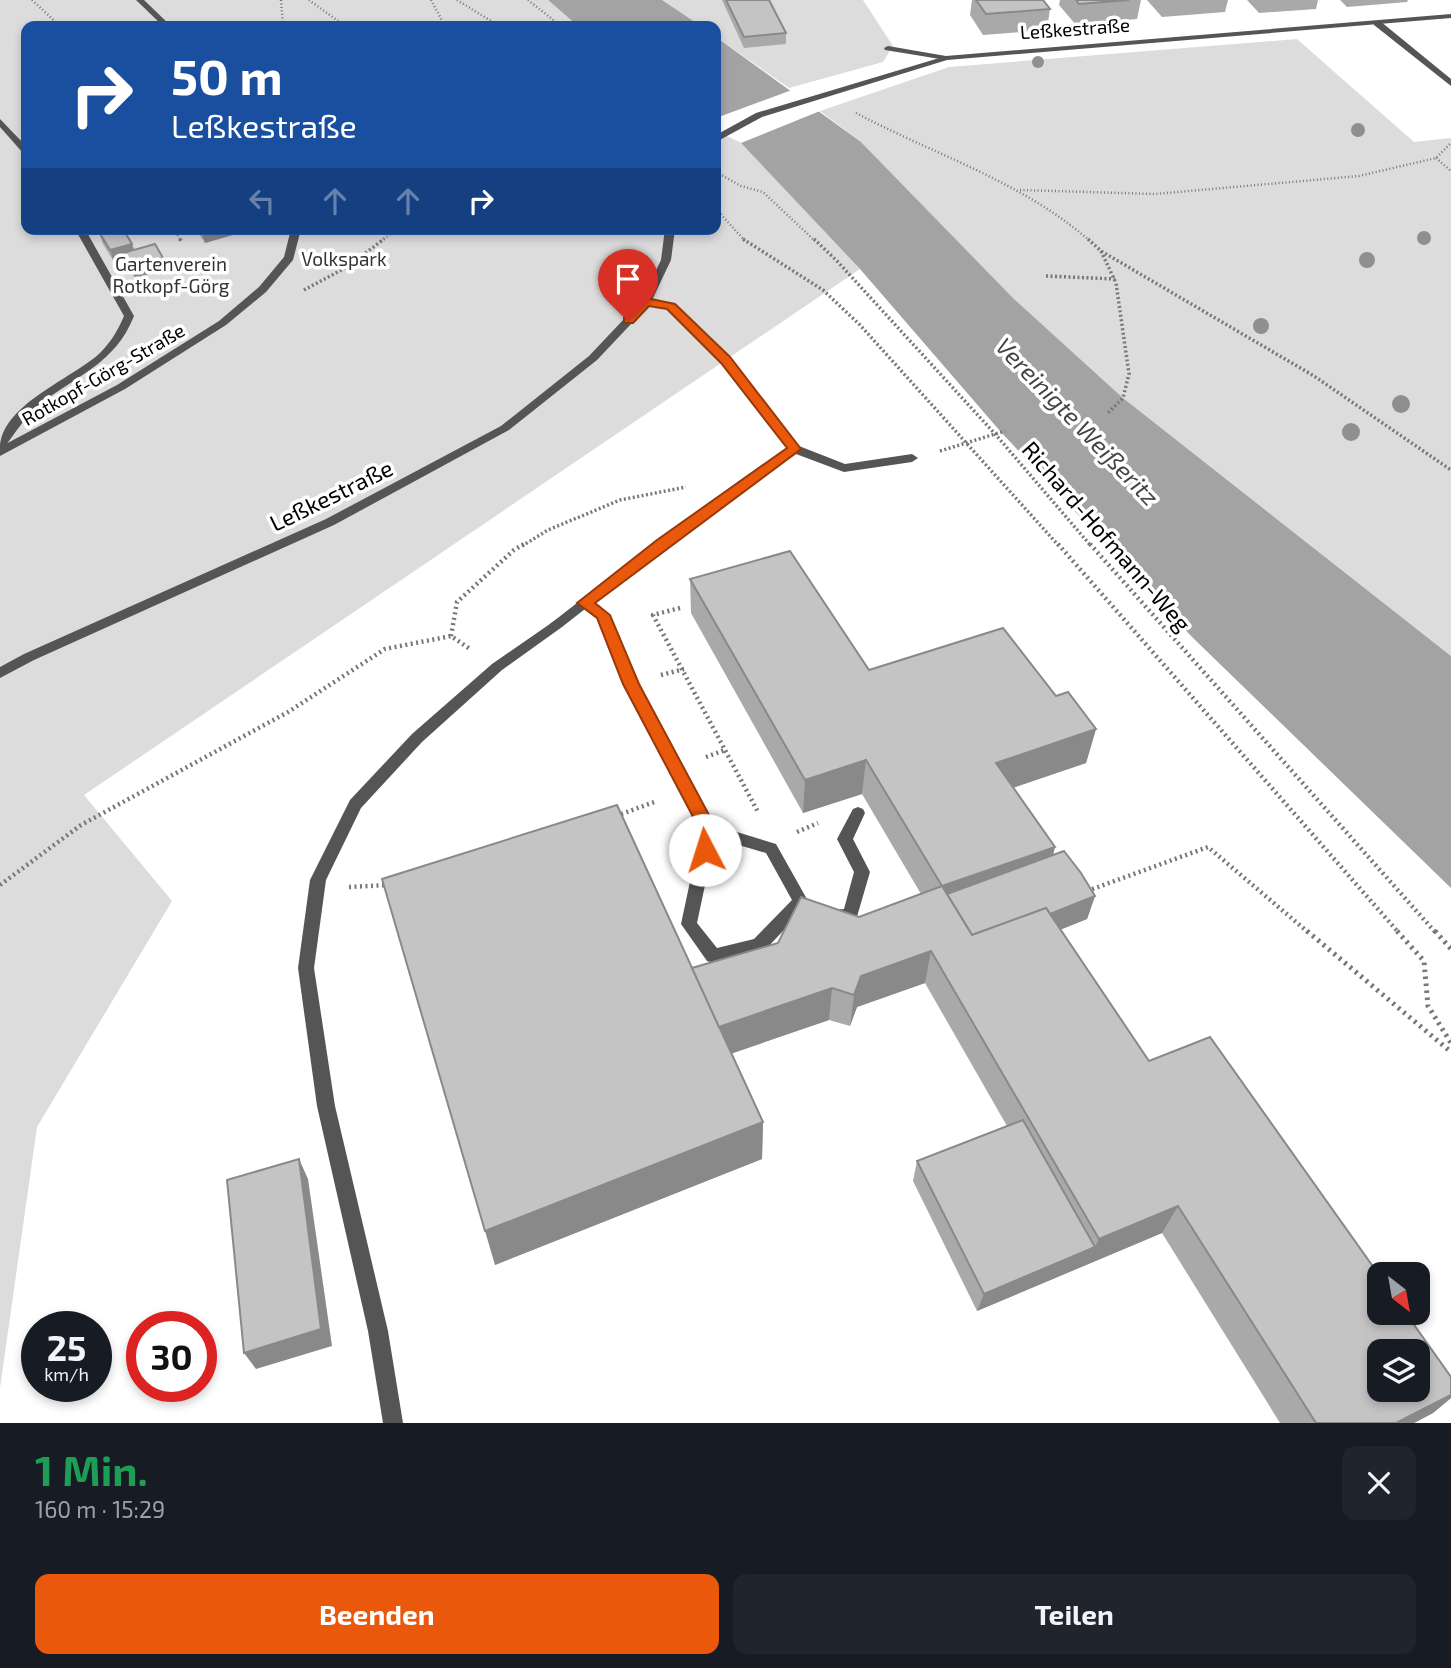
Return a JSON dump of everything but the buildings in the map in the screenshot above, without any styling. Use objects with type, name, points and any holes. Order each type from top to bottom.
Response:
[{"type":"street","points":[[140,0],[162,21]]},
{"type":"street","name":"Leßkestraße","points":[[721,134],[759,115],[946,58],[1451,16]]},
{"type":"street","points":[[1377,23],[1451,83]]},
{"type":"street","points":[[888,48],[946,58]]},
{"type":"street","points":[[0,122],[21,145]]},
{"type":"street","points":[[0,445],[32,405],[106,355],[124,334],[129,317],[83,235]]},
{"type":"street","name":"Rotkopf-Görg-Straße","points":[[0,452],[142,376],[236,314],[274,280],[298,239],[297,235]]},
{"type":"street","name":"Leßkestraße","points":[[0,673],[29,657],[330,522],[505,428],[593,358],[646,302],[666,260],[669,235]]},
{"type":"street","points":[[646,302],[671,306],[725,360],[795,449],[844,468],[912,458]]},
{"type":"street","points":[[393,1423],[378,1331],[326,1106],[306,968],[318,880],[355,804],[417,738],[497,667],[795,449]]},
{"type":"street","points":[[584,603],[603,615],[631,684],[709,830],[689,924],[713,956],[759,945],[800,902]]},
{"type":"street","points":[[709,830],[771,848],[809,917],[850,915],[862,872],[845,839],[858,813]]},
{"type":"path","points":[[32,0],[55,21]]},
{"type":"path","points":[[281,0],[283,21]]},
{"type":"path","points":[[309,0],[338,21]]},
{"type":"path","points":[[431,0],[442,21]]},
{"type":"path","points":[[457,0],[491,21]]},
{"type":"path","points":[[528,0],[555,21]]},
{"type":"path","points":[[822,94],[900,137],[1019,190],[1079,230],[1101,251],[1314,376],[1451,470]]},
{"type":"path","points":[[1019,190],[1169,193],[1359,176],[1436,158],[1451,143]]},
{"type":"path","points":[[1436,158],[1451,171]]},
{"type":"path","name":"Richard-Hofmann-Weg","points":[[721,175],[741,186],[763,192],[847,271],[996,435],[1166,632],[1451,949]]},
{"type":"path","points":[[721,215],[745,241],[823,290],[860,325],[969,443],[1424,961],[1428,1006],[1451,1043]]},
{"type":"path","points":[[177,235],[182,243]]},
{"type":"path","points":[[293,295],[347,267],[389,235]]},
{"type":"path","points":[[1101,251],[1115,279],[1129,374],[1123,398],[1107,414]]},
{"type":"path","points":[[1046,276],[1115,279]]},
{"type":"path","points":[[912,458],[1005,431]]},
{"type":"path","points":[[451,636],[457,602],[514,550],[548,530],[620,500],[697,485],[733,493]]},
{"type":"path","points":[[680,608],[653,615],[762,819]]},
{"type":"path","points":[[0,885],[82,825],[288,712],[385,649],[451,636],[497,667]]},
{"type":"path","points":[[611,817],[688,790]]},
{"type":"path","points":[[1074,895],[1208,847],[1451,1052]]},
{"type":"path","points":[[344,886],[400,884]]},
{"type":"green space","points":[[0,0],[548,0],[572,21],[21,21],[21,235],[721,235],[721,133],[741,143],[860,269],[84,795],[172,901],[37,1127],[0,1388]]},
{"type":"green space","points":[[662,0],[863,0],[893,46],[883,62],[789,88],[721,40],[721,21],[694,21]]},
{"type":"green space","points":[[1297,39],[1414,142],[1451,138],[1451,656],[1123,398],[1014,299],[861,142],[820,111],[949,67]]},
{"type":"water","points":[[548,0],[662,0],[694,21],[572,21]]},
{"type":"water","name":"Vereinigte Weißeritz","points":[[721,41],[861,142],[1014,299],[1123,398],[1451,656],[1451,888],[1191,636],[1000,431],[860,269],[741,143],[721,133]]},
{"type":"pier","points":[[792,90],[820,111],[741,143],[721,133],[721,116]]},
{"type":"route","points":[[628,321],[646,302],[671,306],[725,360],[795,449],[662,543],[584,603],[603,615],[631,684],[709,830],[705,850]]},
{"type":"park label","name":"Volkspark","points":[[344,258]]},
{"type":"park label","name":"Gartenverein Rotkopf-Görg","points":[[171,274]]}]
